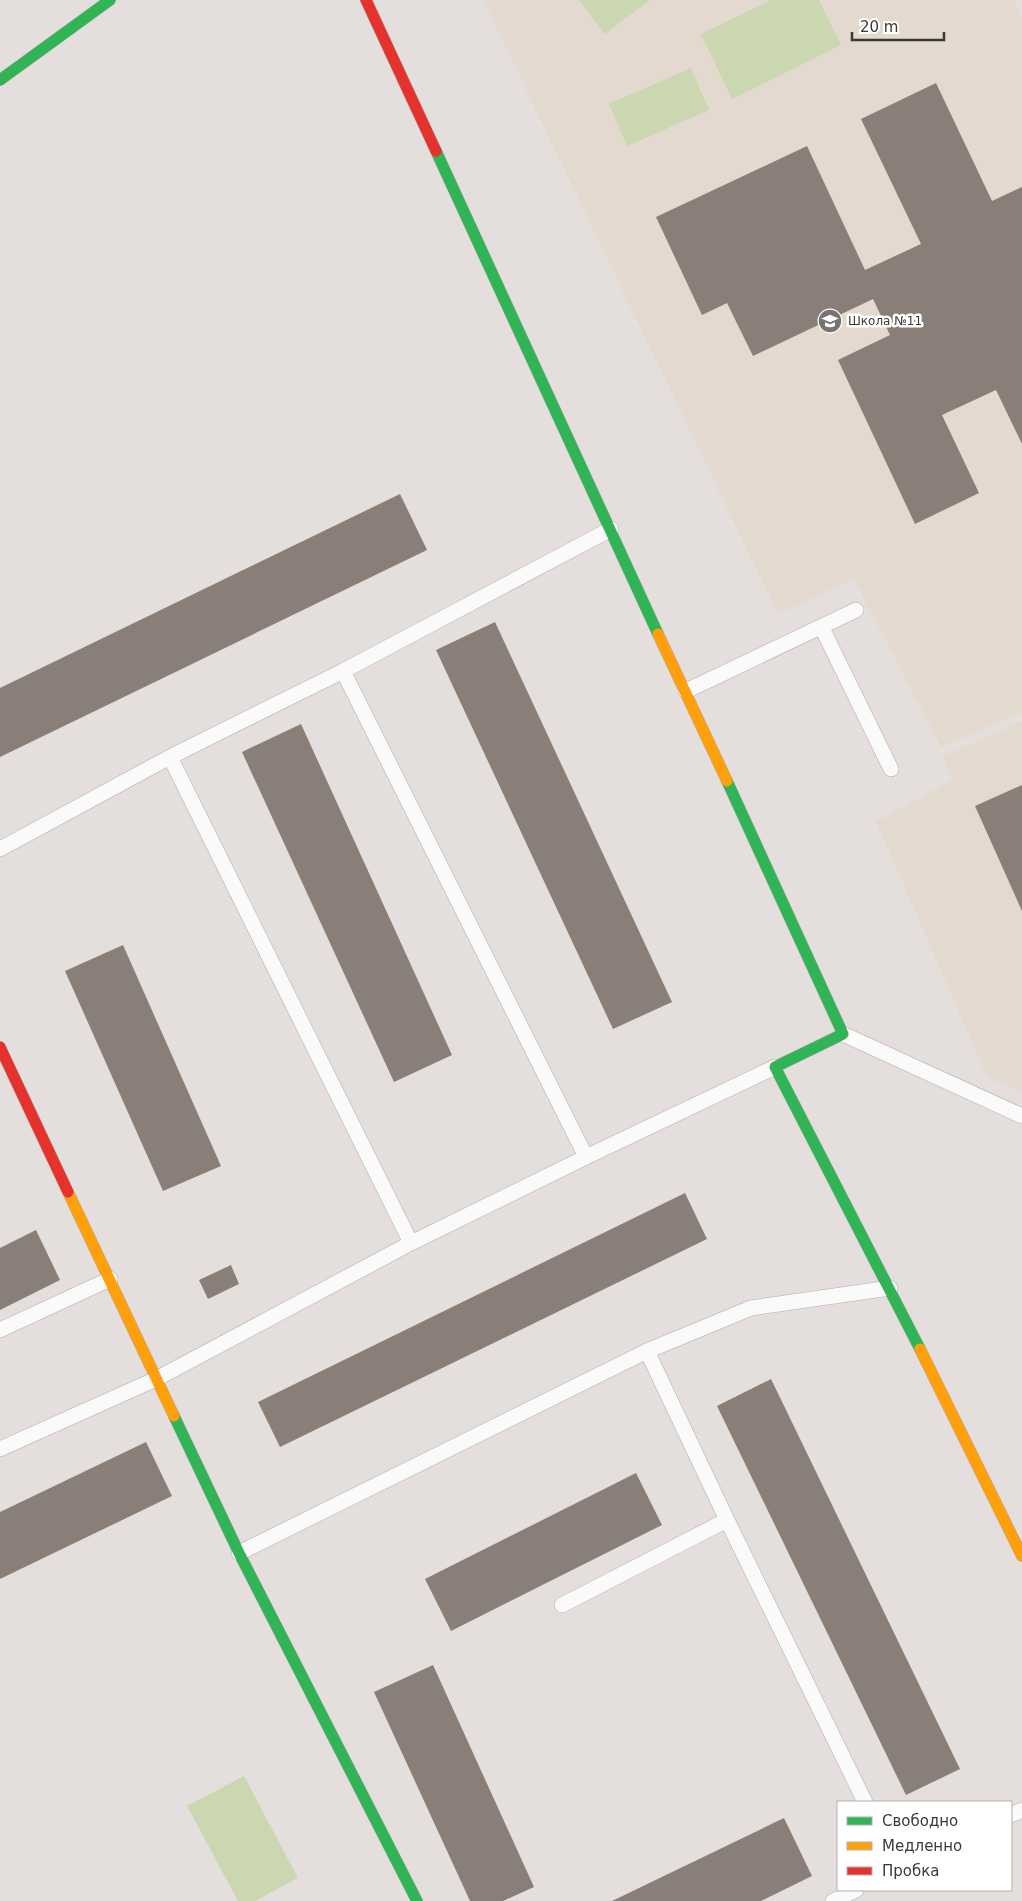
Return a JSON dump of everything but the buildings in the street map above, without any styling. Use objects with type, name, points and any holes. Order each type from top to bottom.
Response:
[{"type":"street","points":[[0,80],[110,0]]},
{"type":"street","points":[[366,0],[612,529],[843,1034],[775,1067],[890,1288],[1022,1556]]},
{"type":"street","points":[[0,1047],[240,1553],[417,1901]]},
{"type":"lane","points":[[0,849],[170,757],[343,671],[612,529]]},
{"type":"lane","points":[[686,691],[822,628],[856,610]]},
{"type":"lane","points":[[822,628],[891,769]]},
{"type":"lane","points":[[343,671],[586,1157]]},
{"type":"lane","points":[[170,757],[412,1243]]},
{"type":"lane","points":[[843,1034],[1022,1116]]},
{"type":"lane","points":[[0,1449],[156,1379],[412,1243],[775,1067]]},
{"type":"lane","points":[[0,1330],[110,1279]]},
{"type":"lane","points":[[240,1553],[646,1351],[751,1308],[890,1288]]},
{"type":"lane","points":[[646,1351],[865,1801]]},
{"type":"lane","points":[[562,1604],[727,1520]]},
{"type":"lane","points":[[833,1901],[854,1891]]},
{"type":"shaded area","name":"Школа №11","points":[[483,0],[1015,0],[1022,17],[1022,712],[941,747],[854,579],[778,614]]},
{"type":"shaded area","points":[[1022,721],[1022,1092],[987,1077],[876,821],[953,780],[942,757]]},
{"type":"green space","points":[[579,0],[650,0],[605,34]]},
{"type":"green space","points":[[771,0],[819,0],[841,45],[732,99],[701,34]]},
{"type":"green space","points":[[691,68],[709,110],[627,146],[609,104]]},
{"type":"green space","points":[[244,1776],[298,1878],[255,1901],[238,1901],[187,1806]]},
{"type":"traffic: fast","points":[[0,80],[110,0]]},
{"type":"traffic: fast","points":[[436,151],[658,634]]},
{"type":"traffic: fast","points":[[727,781],[843,1034],[775,1067],[920,1349]]},
{"type":"traffic: fast","points":[[174,1416],[239,1553],[417,1901]]},
{"type":"traffic: slow","points":[[658,634],[727,781]]},
{"type":"traffic: slow","points":[[68,1192],[174,1416]]},
{"type":"traffic: slow","points":[[920,1349],[1022,1556]]},
{"type":"traffic: jam","points":[[366,0],[436,151]]},
{"type":"traffic: jam","points":[[0,1047],[68,1192]]},
{"type":"place","name":"Школа №11","points":[[830,321]]}]
